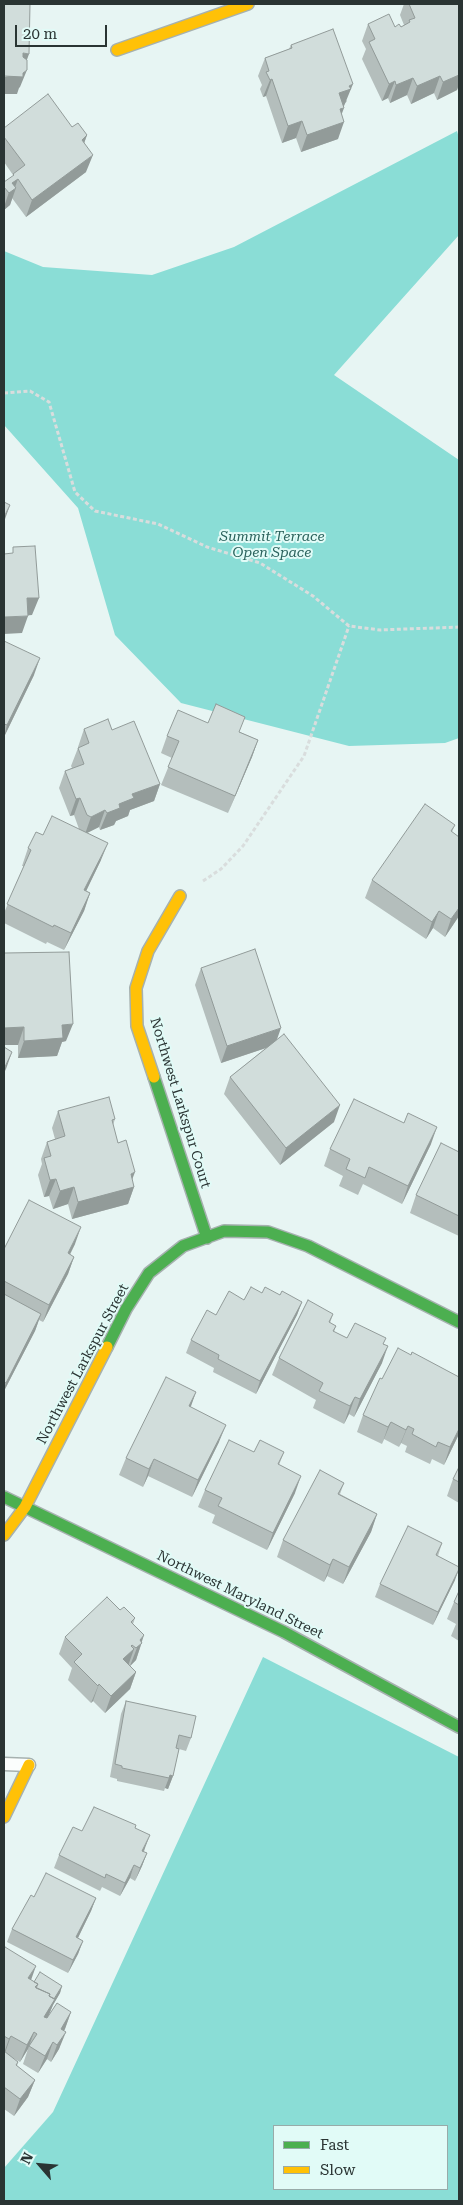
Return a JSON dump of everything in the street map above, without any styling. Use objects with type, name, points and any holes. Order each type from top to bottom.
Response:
[{"type":"street","points":[[117,50],[196,24],[248,4]]},
{"type":"street","name":"Northwest Larkspur Court","points":[[180,896],[148,951],[136,988],[137,1026],[206,1238]]},
{"type":"street","name":"Northwest Larkspur Street","points":[[4,1535],[25,1507],[126,1309],[149,1273],[183,1246],[224,1231],[268,1232],[308,1246],[459,1322]]},
{"type":"street","name":"Northwest Maryland Street","points":[[4,1497],[284,1632],[459,1727]]},
{"type":"street","points":[[4,1817],[29,1766]]},
{"type":"lane","points":[[4,1764],[29,1766]]},
{"type":"path","points":[[4,392],[30,391],[49,402],[75,492],[95,511],[158,524],[207,547],[260,563],[313,596],[349,626],[380,630],[459,627]]},
{"type":"path","points":[[180,896],[221,869],[243,846],[304,756],[349,626]]},
{"type":"green space","name":"Summit Terrace Open Space","points":[[457,131],[459,138],[459,235],[334,375],[459,460],[459,738],[445,743],[349,746],[181,703],[115,635],[78,508],[4,425],[4,251],[43,267],[152,275],[234,247]]},
{"type":"green space","points":[[263,1657],[459,1757],[459,2201],[4,2201],[4,2168],[53,2112]]},
{"type":"building","points":[[4,4],[30,4],[29,54],[23,53],[23,57],[27,60],[27,70],[23,73],[23,77],[4,76]]},
{"type":"building","points":[[409,4],[459,4],[459,75],[443,82],[440,76],[417,86],[413,78],[396,85],[395,81],[389,84],[369,42],[375,39],[368,24],[389,14],[395,27],[399,24],[401,27],[410,22],[409,20],[415,18]]},
{"type":"building","points":[[333,29],[353,84],[349,86],[351,89],[339,93],[344,108],[340,109],[344,122],[307,135],[302,121],[288,126],[272,79],[270,80],[266,72],[269,71],[265,58],[292,48],[291,45]]},
{"type":"building","points":[[48,94],[72,127],[78,123],[87,135],[82,140],[93,155],[32,200],[18,179],[12,183],[16,188],[9,193],[4,187],[4,182],[25,165],[4,137],[4,128]]},
{"type":"building","points":[[4,502],[10,505],[4,517]]},
{"type":"building","points":[[35,546],[39,598],[27,598],[28,616],[4,617],[4,554],[13,553],[13,547]]},
{"type":"building","points":[[4,641],[40,658],[7,725],[4,724]]},
{"type":"building","points":[[216,704],[245,717],[239,732],[258,740],[235,796],[168,767],[179,741],[167,736],[178,710],[208,723]]},
{"type":"building","points":[[108,719],[112,730],[134,721],[160,784],[132,794],[134,798],[119,804],[120,808],[107,813],[105,810],[91,817],[87,815],[80,798],[76,799],[65,771],[84,764],[78,748],[89,743],[84,729]]},
{"type":"building","points":[[425,804],[455,825],[451,831],[459,837],[459,908],[451,919],[439,911],[432,922],[372,880]]},
{"type":"building","points":[[52,816],[108,843],[84,890],[90,893],[71,933],[54,925],[53,927],[7,904],[31,850],[28,848],[36,832],[43,835]]},
{"type":"building","points":[[255,949],[281,1028],[227,1046],[201,968]]},
{"type":"building","points":[[69,952],[73,1024],[62,1025],[63,1038],[24,1041],[24,1027],[4,1028],[4,953]]},
{"type":"building","points":[[284,1034],[340,1105],[286,1148],[230,1077]]},
{"type":"building","points":[[4,1047],[12,1052],[4,1069]]},
{"type":"building","points":[[109,1097],[115,1119],[112,1120],[118,1143],[126,1140],[135,1172],[131,1174],[134,1187],[78,1202],[74,1187],[60,1191],[56,1179],[50,1180],[44,1158],[51,1156],[47,1142],[65,1136],[58,1111]]},
{"type":"building","points":[[354,1099],[404,1123],[408,1113],[437,1127],[408,1186],[369,1167],[365,1178],[346,1169],[350,1159],[330,1149]]},
{"type":"building","points":[[441,1143],[459,1152],[459,1216],[416,1195]]},
{"type":"building","points":[[29,1200],[81,1227],[68,1253],[74,1257],[49,1305],[4,1281],[4,1249]]},
{"type":"building","points":[[251,1287],[262,1293],[265,1287],[280,1295],[282,1291],[302,1302],[260,1381],[218,1359],[219,1355],[191,1340],[207,1310],[216,1315],[229,1291],[244,1300]]},
{"type":"building","points":[[4,1294],[41,1314],[6,1383],[4,1382]]},
{"type":"building","points":[[308,1300],[333,1314],[329,1322],[336,1326],[333,1331],[347,1338],[355,1323],[386,1338],[383,1344],[388,1346],[360,1399],[355,1397],[350,1406],[319,1391],[323,1383],[279,1358]]},
{"type":"building","points":[[398,1348],[411,1355],[412,1352],[459,1377],[459,1429],[450,1447],[438,1442],[436,1447],[412,1434],[414,1429],[408,1426],[406,1430],[391,1422],[388,1427],[363,1415],[380,1378],[382,1379]]},
{"type":"building","points":[[166,1377],[196,1392],[189,1406],[226,1425],[198,1480],[154,1459],[149,1469],[126,1458]]},
{"type":"building","points":[[229,1440],[254,1452],[260,1440],[284,1452],[278,1464],[301,1476],[273,1533],[218,1506],[222,1498],[205,1490]]},
{"type":"building","points":[[459,1467],[459,1482],[453,1479]]},
{"type":"building","points":[[320,1470],[344,1483],[338,1494],[377,1514],[349,1567],[333,1559],[330,1565],[283,1540]]},
{"type":"building","points":[[408,1526],[442,1543],[436,1555],[459,1567],[438,1612],[380,1584]]},
{"type":"building","points":[[459,1591],[459,1605],[454,1602]]},
{"type":"building","points":[[107,1597],[120,1610],[124,1607],[135,1618],[131,1622],[144,1635],[140,1640],[142,1643],[136,1648],[132,1645],[134,1649],[123,1659],[136,1672],[111,1696],[74,1662],[82,1654],[65,1637]]},
{"type":"building","points":[[126,1701],[196,1716],[191,1738],[179,1735],[176,1748],[179,1749],[173,1776],[170,1775],[169,1778],[122,1768],[122,1766],[115,1764]]},
{"type":"building","points":[[94,1807],[136,1825],[135,1828],[150,1835],[142,1851],[147,1853],[140,1868],[134,1865],[125,1883],[106,1874],[105,1878],[59,1855],[73,1827],[82,1831]]},
{"type":"building","points":[[46,1873],[96,1898],[76,1937],[83,1941],[73,1960],[12,1929],[31,1895],[34,1897]]},
{"type":"building","points":[[5,1947],[36,1966],[28,1978],[38,1984],[35,1987],[50,1994],[49,1996],[55,1999],[44,2017],[47,2018],[57,2003],[71,2012],[61,2029],[66,2032],[57,2045],[53,2042],[45,2056],[29,2046],[37,2034],[34,2032],[27,2045],[11,2036],[9,2039],[4,2036]]},
{"type":"building","points":[[40,1972],[62,1986],[54,1999],[49,1996],[50,1994],[36,1988],[38,1984],[34,1982]]},
{"type":"building","points":[[4,2051],[18,2062],[16,2065],[35,2080],[20,2099],[4,2087]]},
{"type":"traffic: fast","points":[[154,1077],[207,1238]]},
{"type":"traffic: fast","points":[[107,1347],[126,1309],[149,1273],[183,1246],[224,1231],[268,1232],[308,1246],[459,1322]]},
{"type":"traffic: fast","points":[[4,1497],[284,1632],[459,1727]]},
{"type":"traffic: slow","points":[[117,50],[248,4]]},
{"type":"traffic: slow","points":[[154,1077],[137,1026],[136,988],[148,951],[180,896]]},
{"type":"traffic: slow","points":[[4,1535],[25,1507],[107,1347]]},
{"type":"traffic: slow","points":[[4,1817],[29,1765]]}]
